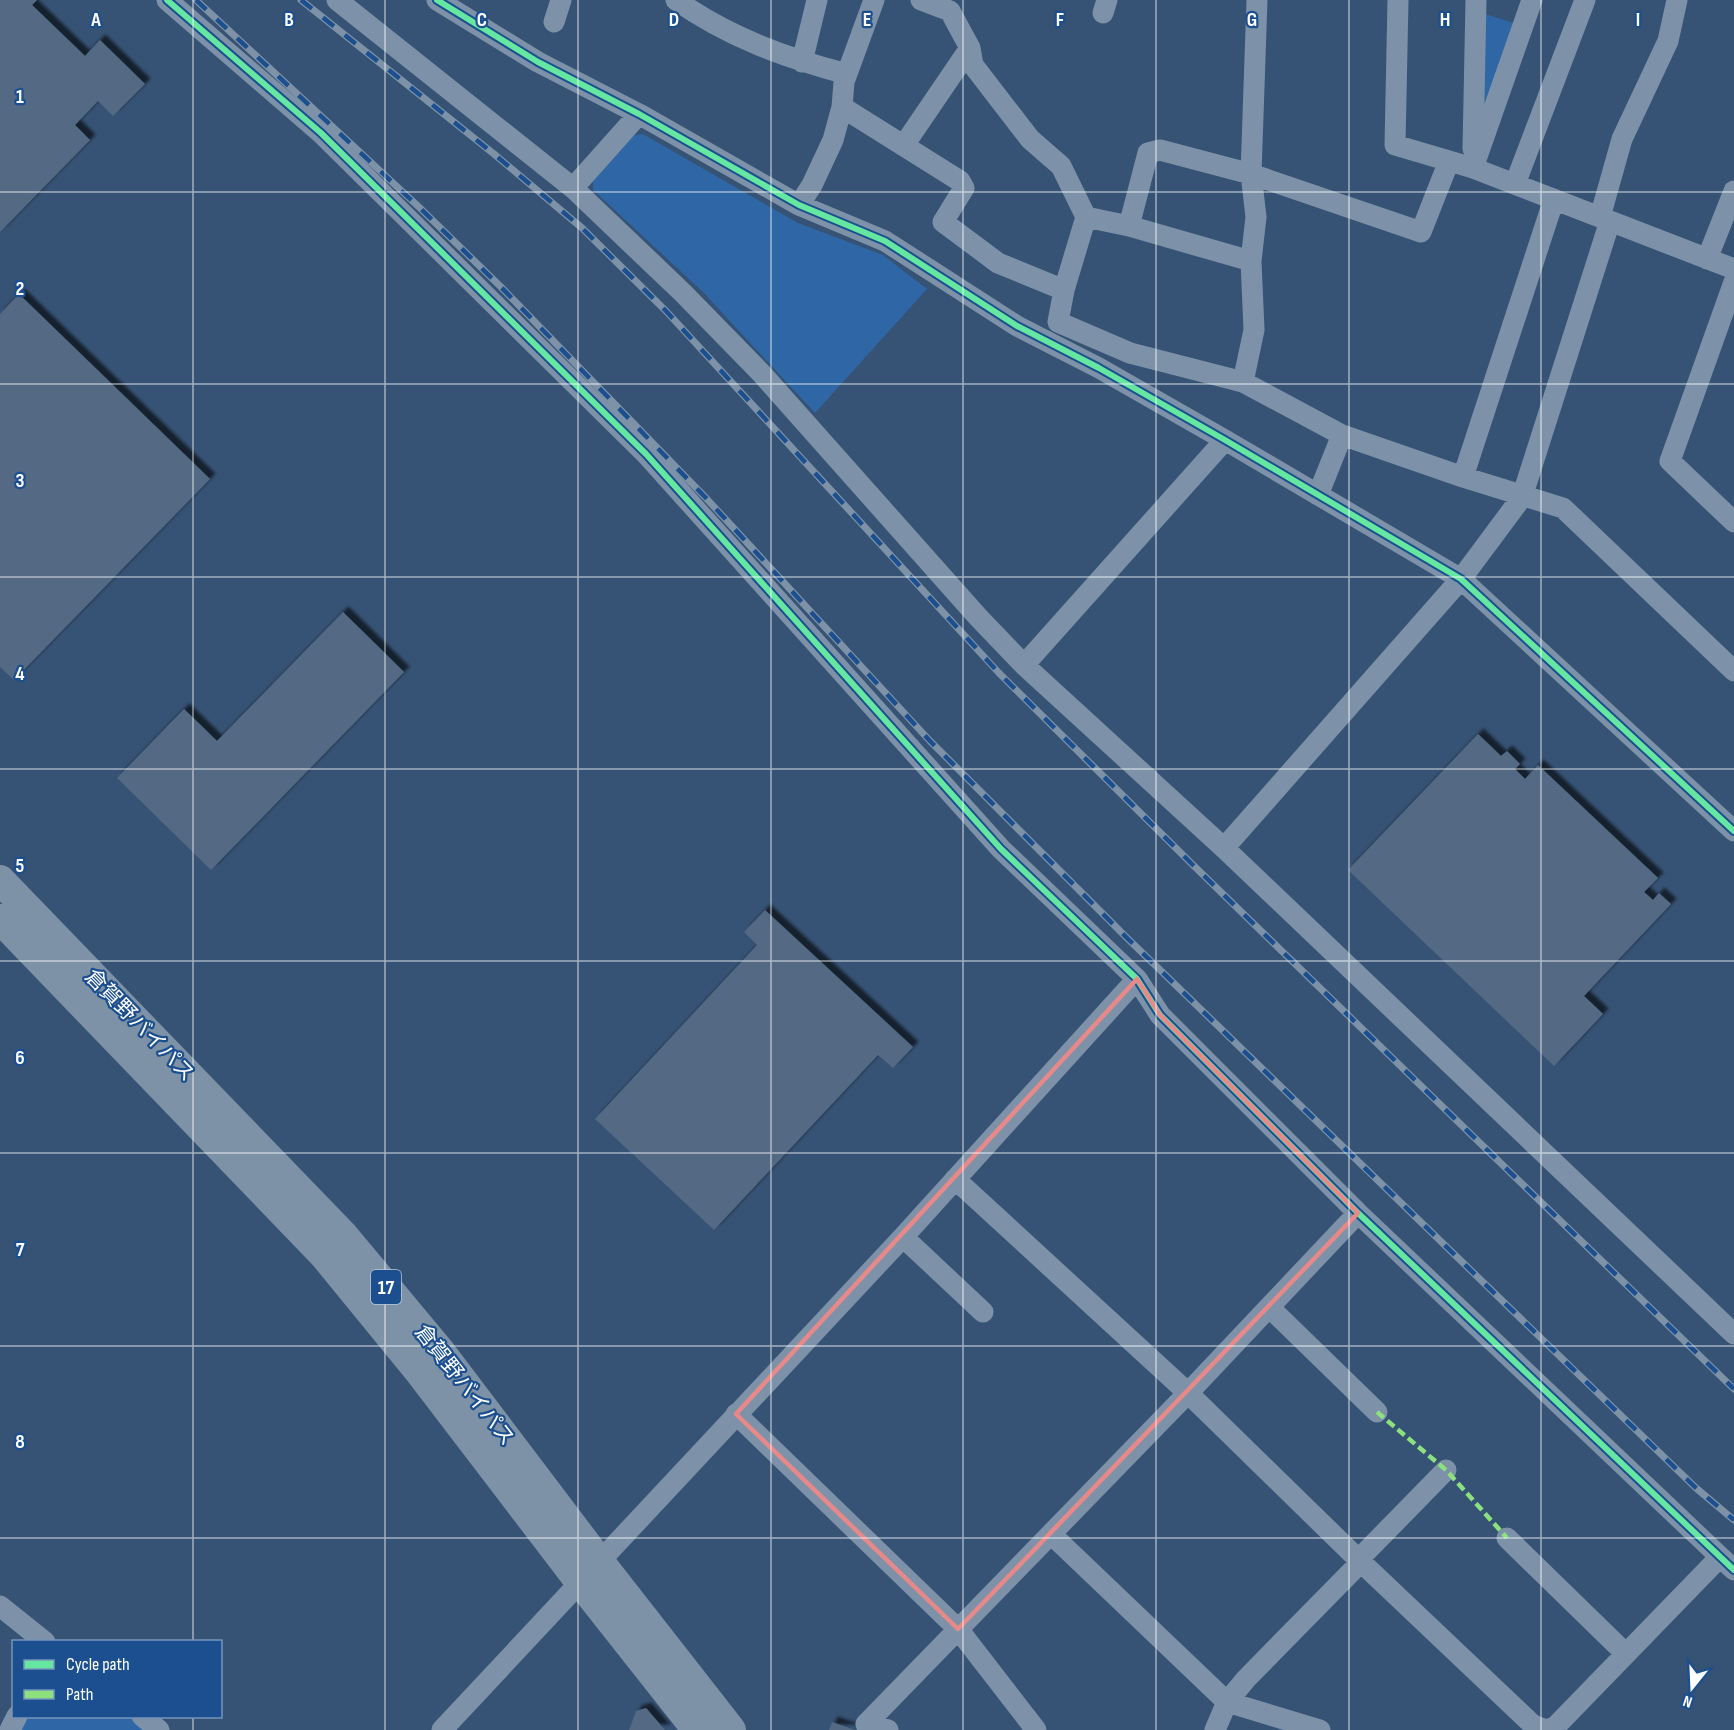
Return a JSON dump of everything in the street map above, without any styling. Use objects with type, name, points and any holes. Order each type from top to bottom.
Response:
[{"type":"highway","name":"倉賀野バイパス","points":[[0,880],[344,1236],[440,1351],[697,1730]]},
{"type":"highway","name":"倉賀野バイパス","points":[[0,919],[324,1255],[589,1572],[731,1730]]},
{"type":"street","points":[[167,0],[321,133],[646,454],[1001,849],[1137,979],[1160,1015],[1358,1213],[1727,1564],[1626,1654],[1555,1726],[1546,1730],[1533,1725],[1188,1393],[955,1179]]},
{"type":"street","points":[[337,0],[573,188],[683,293],[762,374],[978,617],[1024,665],[1224,848],[1734,1334]]},
{"type":"street","points":[[437,0],[538,62],[639,114],[799,206],[885,241],[1017,326],[1099,368],[1461,579],[1734,831]]},
{"type":"street","points":[[554,22],[561,0]]},
{"type":"street","points":[[676,0],[694,13],[764,49],[847,74]]},
{"type":"street","points":[[802,62],[818,0]]},
{"type":"street","points":[[799,206],[812,185],[833,140],[842,107],[844,82],[874,0]]},
{"type":"street","points":[[921,0],[950,11],[970,48],[973,65],[1030,139],[1061,166],[1086,217],[1064,290],[1058,322],[1130,353],[1243,382],[1342,435],[1522,497],[1563,508],[1734,671]]},
{"type":"street","points":[[1243,382],[1254,330],[1251,261],[1256,217],[1251,174],[1257,0]]},
{"type":"street","points":[[1398,0],[1395,145],[1473,168],[1734,269]]},
{"type":"street","points":[[1473,168],[1476,0]]},
{"type":"street","points":[[1473,168],[1532,0]]},
{"type":"street","points":[[1515,184],[1585,0]]},
{"type":"street","points":[[1224,848],[1461,579],[1522,497],[1605,219],[1622,139],[1668,41],[1677,0]]},
{"type":"street","points":[[904,146],[970,48]]},
{"type":"street","points":[[842,107],[960,181],[964,188],[943,222],[998,263],[1064,290]]},
{"type":"street","points":[[573,188],[639,114]]},
{"type":"street","points":[[1129,226],[1148,153],[1160,150],[1251,174],[1420,232],[1449,161]]},
{"type":"street","points":[[1707,258],[1734,191]]},
{"type":"street","points":[[1463,477],[1554,199]]},
{"type":"street","points":[[1086,217],[1129,226],[1251,261]]},
{"type":"street","points":[[1734,282],[1670,461],[1734,522]]},
{"type":"street","points":[[1318,495],[1342,435]]},
{"type":"street","points":[[1024,665],[1225,440]]},
{"type":"street","points":[[442,1730],[903,1237],[1137,979]]},
{"type":"street","points":[[888,1730],[866,1724],[1188,1393],[1358,1213]]},
{"type":"street","points":[[903,1237],[983,1312]]},
{"type":"street","points":[[1269,1307],[1377,1412]]},
{"type":"street","points":[[736,1414],[958,1629],[1036,1730]]},
{"type":"street","points":[[1215,1730],[1227,1702],[1246,1679],[1446,1470]]},
{"type":"street","points":[[1051,1534],[1227,1702],[1320,1730]]},
{"type":"street","points":[[1507,1538],[1626,1654]]},
{"type":"street","points":[[0,1606],[44,1640]]},
{"type":"street","points":[[144,1718],[159,1730]]},
{"type":"highlighted area","points":[[1137,979],[1160,1015],[1358,1213],[958,1629],[736,1414]]},
{"type":"shaded area","points":[[1482,13],[1517,24],[1478,137]]},
{"type":"shaded area","points":[[643,134],[798,223],[883,255],[927,289],[815,413],[703,292],[593,190],[593,179],[630,136]]},
{"type":"shaded area","points":[[15,1718],[144,1718],[160,1730],[10,1730]]},
{"type":"building","points":[[0,0],[37,0],[32,5],[85,56],[100,40],[145,84],[113,116],[98,101],[75,125],[90,140],[0,232]]},
{"type":"building","points":[[19,294],[210,479],[14,680],[0,667],[0,314]]},
{"type":"building","points":[[343,612],[404,672],[211,870],[117,778],[184,709],[217,741]]},
{"type":"building","points":[[1478,734],[1501,756],[1507,751],[1520,764],[1515,769],[1525,779],[1538,765],[1658,878],[1644,892],[1653,900],[1659,893],[1671,904],[1584,996],[1603,1014],[1554,1066],[1348,870]]},
{"type":"building","points":[[765,910],[913,1047],[893,1068],[878,1055],[714,1230],[595,1119],[757,945],[744,932]]},
{"type":"building","points":[[646,1708],[665,1730],[629,1730],[636,1711]]},
{"type":"building","points":[[832,1722],[855,1730],[829,1730]]},
{"type":"railway","points":[[196,0],[420,208],[501,287],[705,497],[930,741],[1127,938],[1696,1488],[1734,1520]]},
{"type":"railway","points":[[301,0],[494,154],[582,228],[666,311],[999,673],[1193,865],[1734,1389]]},
{"type":"marked path","points":[[1377,1412],[1446,1470],[1507,1538]]},
{"type":"cycle path","points":[[167,0],[321,133],[646,454],[1001,849],[1137,979],[1160,1015],[1358,1213],[1734,1570]]},
{"type":"cycle path","points":[[437,0],[538,62],[639,114],[799,205],[885,241],[1017,326],[1099,368],[1461,579],[1734,831]]}]
